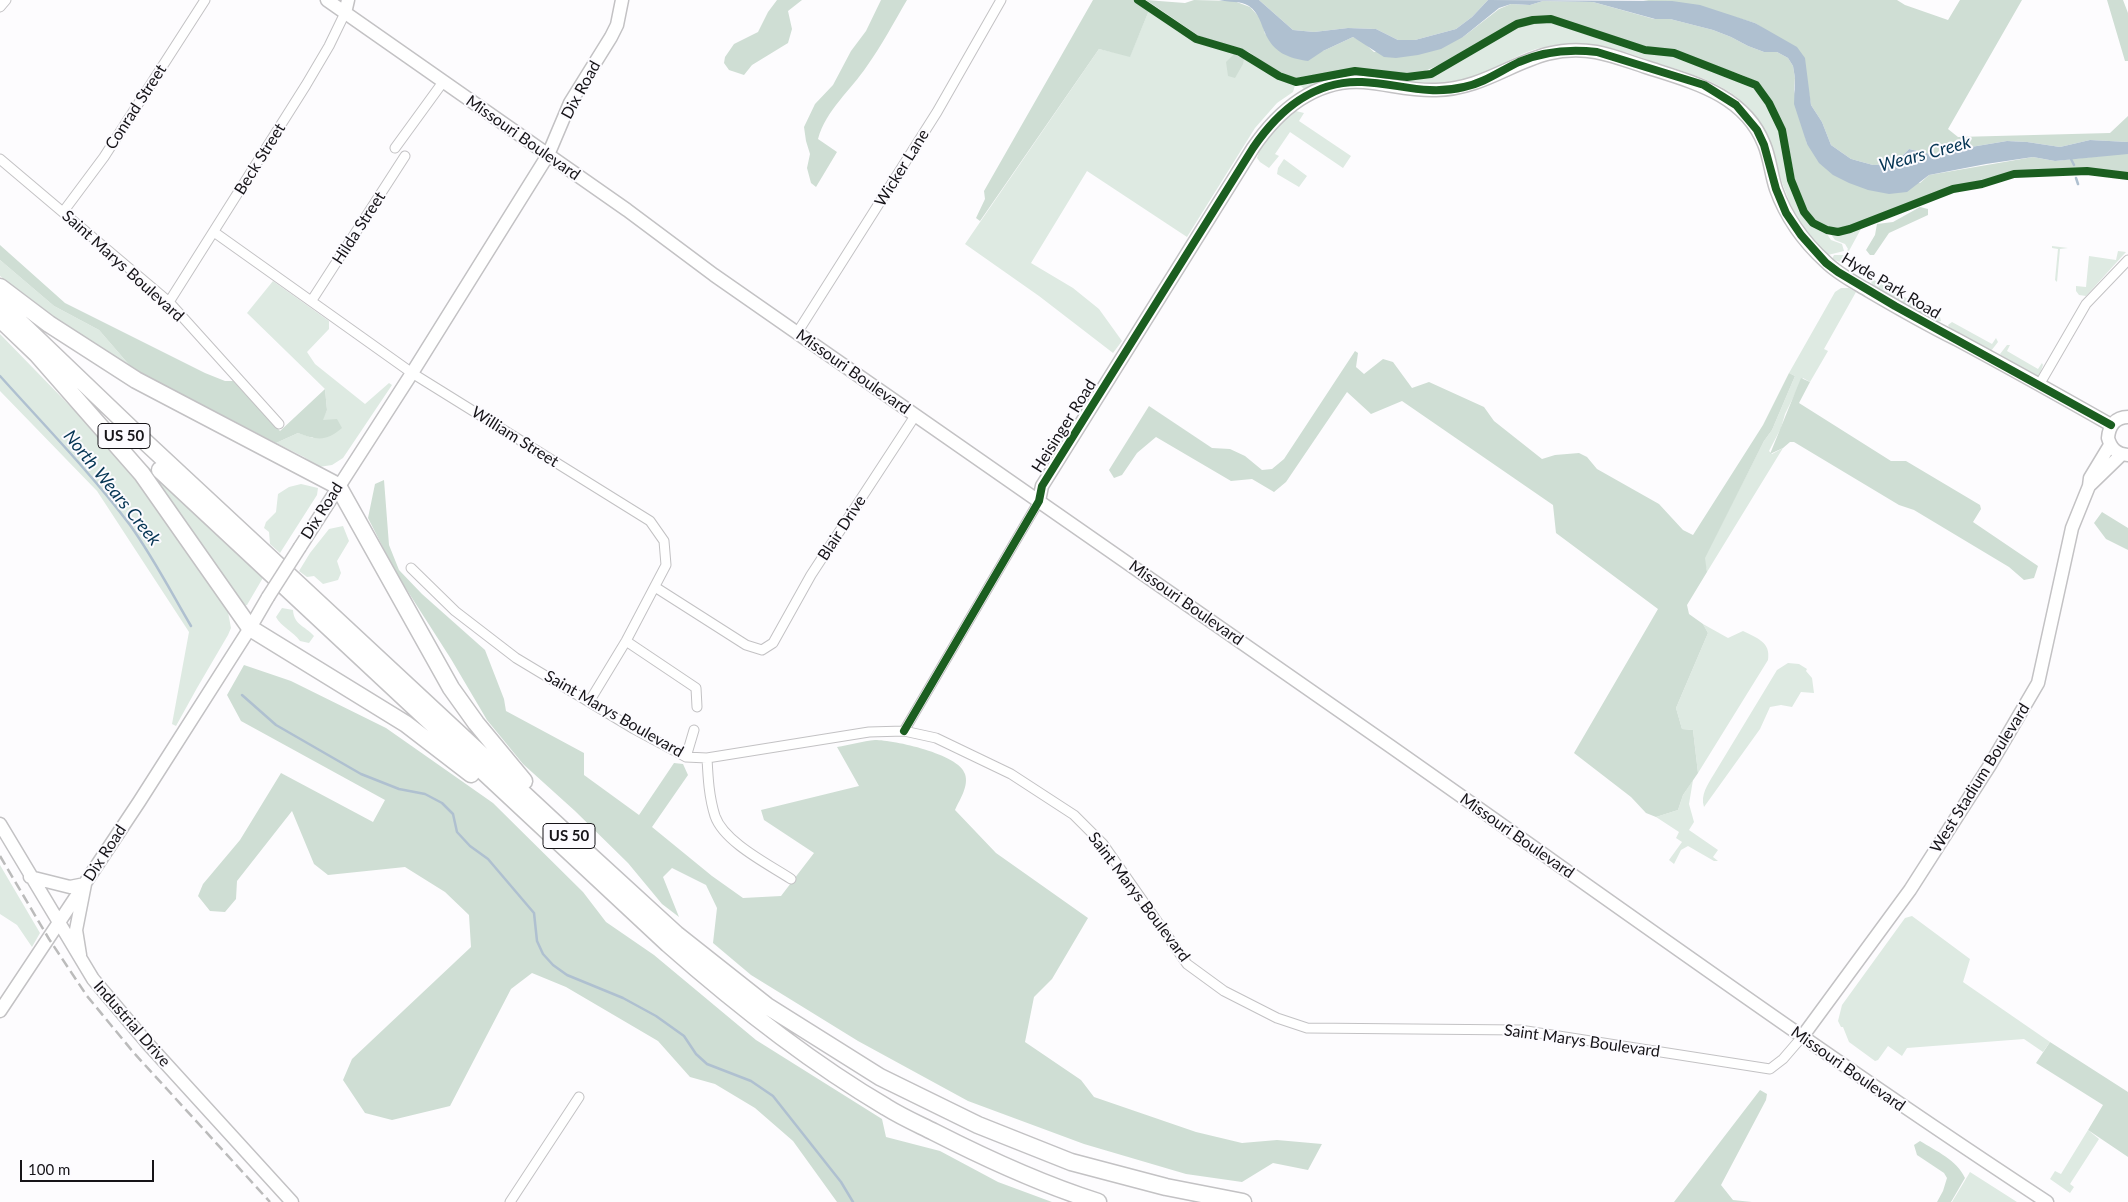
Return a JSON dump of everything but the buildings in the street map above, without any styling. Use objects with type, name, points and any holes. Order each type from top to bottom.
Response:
[{"type":"highway","points":[[0,287],[49,324],[136,380],[338,486],[451,688],[476,723],[581,847]]},
{"type":"highway","name":"US 50","points":[[0,303],[139,436],[581,847],[676,934],[767,1006],[880,1076],[978,1125],[1071,1162],[1166,1187],[1243,1202]]},
{"type":"highway","name":"US 50","points":[[0,319],[558,842],[726,995],[788,1042],[887,1108],[978,1155],[1098,1202]]},
{"type":"highway","points":[[34,351],[142,474],[250,628],[406,724],[558,842]]},
{"type":"main road","name":"Missouri Boulevard","points":[[327,0],[346,6],[443,82],[627,210],[915,416],[1338,709],[1802,1037],[1946,1136],[2047,1202]]},
{"type":"main road","name":"Dix Road","points":[[0,1011],[85,884],[250,628],[548,155],[570,103],[617,25],[622,0]]},
{"type":"main road","name":"Hyde Park Road","points":[[1242,166],[1264,131],[1278,115],[1304,96],[1323,88],[1360,81],[1424,90],[1446,90],[1479,83],[1518,63],[1541,55],[1567,51],[1597,52],[1704,85],[1736,105],[1757,130],[1764,144],[1776,189],[1786,213],[1801,235],[1826,262],[1838,272],[1894,306],[2112,425]]},
{"type":"main road","name":"Heisinger Road","points":[[1039,502],[1042,486],[1242,166]]},
{"type":"main road","points":[[2125,455],[2114,451],[2110,445],[2108,431],[2112,425],[2126,416]]},
{"type":"main road","name":"West Stadium Boulevard","points":[[1802,1037],[1910,890],[1990,765],[2038,684],[2072,528],[2089,486],[2090,478],[2110,445]]},
{"type":"main road","name":"West Stadium Boulevard","points":[[2089,486],[2125,455]]},
{"type":"main road","name":"Industrial Drive","points":[[0,824],[92,979],[148,1044],[292,1202]]},
{"type":"main road","points":[[30,877],[70,887],[85,884],[76,930],[80,960]]},
{"type":"street","points":[[0,7],[6,0]]},
{"type":"street","name":"Conrad Street","points":[[63,212],[104,158],[205,0]]},
{"type":"street","name":"Wicker Lane","points":[[797,333],[937,112],[1001,0]]},
{"type":"street","name":"Beck Street","points":[[169,302],[319,63],[346,6]]},
{"type":"street","points":[[395,148],[443,82]]},
{"type":"street","name":"Hilda Street","points":[[312,300],[405,156]]},
{"type":"street","name":"Saint Marys Boulevard","points":[[0,159],[169,302],[280,424]]},
{"type":"street","name":"William Street","points":[[214,232],[412,373],[650,521],[664,541],[666,565],[626,641],[589,702]]},
{"type":"street","points":[[2039,385],[2086,304],[2128,260]]},
{"type":"street","name":"Blair Drive","points":[[655,587],[746,645],[762,650],[772,643],[811,575],[915,416]]},
{"type":"street","name":"Heisinger Road","points":[[904,731],[1039,502]]},
{"type":"street","name":"Saint Marys Boulevard","points":[[411,568],[455,611],[516,658],[686,757],[707,758],[869,732],[904,731],[936,738],[1011,774],[1074,814],[1103,844],[1187,964],[1224,991],[1285,1021],[1307,1028],[1520,1030],[1770,1069],[1783,1059],[1802,1037]]},
{"type":"street","points":[[626,641],[696,688],[697,707]]},
{"type":"street","points":[[686,757],[694,730]]},
{"type":"street","points":[[707,758],[709,792],[715,817],[722,829],[740,846],[791,879]]},
{"type":"street","points":[[510,1202],[579,1097]]},
{"type":"shaded area","points":[[777,0],[802,0],[788,11],[792,29],[788,43],[752,65],[744,75],[729,70],[724,63],[725,57],[734,44],[758,32],[768,12]]},
{"type":"shaded area","points":[[881,0],[907,0],[883,42],[861,75],[833,109],[822,129],[818,139],[837,152],[816,187],[811,183],[807,168],[810,154],[804,127],[815,104],[833,85],[851,51],[866,31]]},
{"type":"shaded area","points":[[1093,0],[1138,0],[1150,8],[1130,57],[1099,49],[980,221],[976,218],[985,199],[984,191]]},
{"type":"shaded area","points":[[1146,0],[1185,3],[1194,0],[1234,1],[1250,7],[1261,19],[1265,34],[1323,51],[1353,37],[1363,42],[1374,52],[1463,37],[1499,9],[1511,4],[1530,5],[1543,1],[1593,2],[1654,19],[1670,19],[1713,30],[1764,52],[1777,52],[1788,58],[1793,66],[1794,90],[1807,144],[1920,183],[1929,175],[2033,157],[2055,161],[2128,153],[2128,175],[2085,169],[2009,173],[1987,180],[1953,186],[1841,230],[1830,229],[1819,224],[1808,215],[1801,202],[1785,129],[1762,87],[1755,81],[1742,75],[1674,51],[1605,37],[1552,17],[1531,18],[1516,21],[1453,59],[1418,74],[1349,69],[1296,80],[1277,73],[1249,52],[1199,36]]},
{"type":"shaded area","points":[[1259,0],[1488,0],[1472,17],[1456,29],[1415,40],[1398,40],[1376,29],[1348,28],[1314,32],[1293,30]]},
{"type":"shaded area","points":[[1643,0],[1897,0],[1905,5],[1948,20],[1960,0],[2022,0],[1948,129],[1958,137],[2110,133],[2128,116],[2128,142],[2090,140],[2060,147],[2007,141],[1965,148],[1939,156],[1909,149],[1894,164],[1873,165],[1851,159],[1831,145],[1822,122],[1811,105],[1807,82],[1770,33],[1755,23],[1728,15]]},
{"type":"shaded area","points":[[2107,0],[2123,0],[2128,13],[2128,61],[2125,61]]},
{"type":"shaded area","points":[[1150,8],[1196,39],[1240,52],[1279,76],[1296,82],[1293,92],[1277,103],[1255,128],[1187,237],[1087,171],[1031,263],[1073,288],[1099,309],[1122,341],[1113,353],[1039,296],[965,244],[1099,49],[1130,56]]},
{"type":"shaded area","points":[[1549,21],[1557,22],[1602,40],[1645,52],[1670,55],[1754,86],[1770,108],[1779,127],[1784,145],[1789,183],[1799,210],[1814,226],[1825,231],[1831,240],[1842,244],[1844,251],[1828,255],[1803,227],[1790,202],[1771,147],[1761,125],[1746,105],[1736,96],[1713,83],[1689,73],[1620,51],[1589,44],[1549,46],[1523,54],[1474,76],[1441,83],[1431,84],[1358,76],[1330,80],[1304,89],[1299,84],[1335,76],[1364,73],[1410,79],[1430,77],[1518,26]]},
{"type":"shaded area","points":[[1234,54],[1244,59],[1235,78],[1228,76],[1226,62]]},
{"type":"shaded area","points":[[1296,111],[1304,113],[1299,121],[1351,156],[1343,168],[1290,132],[1275,154],[1279,156],[1269,168],[1260,162],[1257,158],[1267,137],[1278,125]]},
{"type":"shaded area","points":[[1284,159],[1307,176],[1299,187],[1277,174],[1278,168]]},
{"type":"shaded area","points":[[1920,207],[1928,209],[1928,215],[1889,233],[1874,255],[1870,255],[1866,250],[1875,235],[1877,224],[1893,222]]},
{"type":"shaded area","points":[[1862,227],[1844,260],[1840,262],[1832,259],[1834,255],[1844,255],[1848,249],[1845,244],[1835,240],[1830,233],[1840,234]]},
{"type":"shaded area","points":[[0,245],[65,303],[205,373],[225,381],[233,381],[280,431],[325,389],[327,410],[323,420],[337,419],[342,428],[326,438],[316,438],[298,433],[276,443],[151,378],[131,367],[99,330],[54,306],[0,260]]},
{"type":"shaded area","points":[[2052,246],[2068,248],[2060,249],[2057,282],[2055,280],[2058,249],[2052,248]]},
{"type":"shaded area","points":[[2118,251],[2126,252],[2086,296],[2079,295],[2076,291],[2076,286],[2086,287],[2089,256],[2116,260]]},
{"type":"shaded area","points":[[0,260],[54,306],[99,330],[131,367],[57,320],[0,276]]},
{"type":"shaded area","points":[[1874,280],[1940,317],[1941,321],[1937,322],[1872,285],[1871,281]]},
{"type":"shaded area","points":[[273,281],[329,321],[329,329],[307,352],[315,364],[365,404],[389,383],[392,385],[343,458],[332,465],[319,467],[276,443],[298,433],[313,438],[327,410],[325,389],[247,313]]},
{"type":"shaded area","points":[[1841,288],[1849,288],[1856,292],[1824,349],[1828,351],[1810,382],[1803,378],[1769,451],[1772,454],[1783,448],[1707,572],[1704,558],[1764,441],[1772,430],[1795,376],[1789,373],[1835,292]]},
{"type":"shaded area","points":[[1952,322],[1992,344],[1996,338],[1998,342],[1991,351],[1950,329],[1948,325]]},
{"type":"shaded area","points":[[0,334],[105,442],[162,512],[228,612],[231,628],[228,635],[176,726],[172,724],[189,632],[97,491],[0,391]]},
{"type":"shaded area","points":[[2007,345],[2010,345],[2007,351],[2038,369],[2042,363],[2039,376],[2037,377],[2001,356],[2000,354]]},
{"type":"shaded area","points":[[1355,351],[1358,353],[1356,367],[1364,374],[1383,359],[1393,362],[1412,388],[1429,382],[1484,407],[1494,421],[1542,459],[1555,455],[1579,453],[1587,457],[1597,469],[1659,504],[1683,530],[1693,535],[1763,425],[1789,373],[1795,376],[1772,430],[1764,441],[1705,558],[1707,572],[1687,605],[1689,614],[1703,624],[1708,633],[1676,708],[1682,729],[1693,730],[1698,773],[1683,795],[1678,810],[1656,817],[1646,813],[1631,797],[1574,753],[1658,609],[1556,533],[1553,505],[1402,401],[1371,414],[1347,392],[1286,482],[1274,492],[1252,479],[1231,481],[1156,437],[1137,453],[1122,475],[1114,478],[1109,470],[1149,406],[1212,448],[1230,449],[1245,456],[1262,470],[1272,469],[1284,459]]},
{"type":"shaded area","points":[[1801,378],[1810,382],[1799,403],[1891,461],[1906,461],[1980,505],[1981,509],[1973,522],[2038,566],[2034,578],[2024,580],[2009,567],[1914,510],[1899,505],[1794,442],[1790,442],[1783,448],[1770,454]]},
{"type":"shaded area","points":[[123,446],[137,456],[264,576],[247,605],[243,606]]},
{"type":"shaded area","points":[[384,480],[389,545],[399,570],[422,594],[485,650],[504,699],[506,711],[584,753],[584,775],[639,815],[674,763],[683,764],[688,775],[652,827],[712,876],[743,898],[781,896],[814,853],[764,820],[761,810],[859,786],[837,747],[875,740],[910,745],[939,754],[951,760],[965,774],[966,783],[955,810],[996,853],[1088,918],[1052,979],[1034,997],[1025,1042],[1081,1080],[1094,1097],[1196,1132],[1242,1143],[1277,1140],[1322,1144],[1308,1170],[1273,1163],[1242,1182],[1186,1174],[1084,1144],[968,1101],[858,1041],[751,975],[713,943],[717,908],[706,885],[672,868],[663,877],[679,917],[662,904],[628,863],[575,811],[523,764],[487,720],[396,573],[368,518],[375,484]]},
{"type":"shaded area","points":[[301,484],[318,488],[317,495],[280,553],[270,544],[269,532],[264,528],[266,522],[276,512],[278,494],[289,487]]},
{"type":"shaded area","points":[[2102,512],[2128,528],[2128,550],[2106,539],[2094,523]]},
{"type":"shaded area","points":[[343,526],[349,541],[337,561],[341,573],[338,580],[323,584],[314,576],[307,577],[299,571],[310,553],[329,529]]},
{"type":"shaded area","points":[[282,608],[293,610],[297,622],[314,636],[309,643],[300,641],[278,620],[276,617]]},
{"type":"shaded area","points":[[1703,624],[1728,638],[1743,631],[1753,636],[1765,645],[1768,660],[1698,773],[1693,730],[1682,729],[1676,708],[1708,633]]},
{"type":"shaded area","points":[[1788,663],[1799,664],[1807,669],[1806,671],[1812,678],[1814,693],[1801,692],[1792,707],[1781,705],[1770,707],[1760,729],[1704,807],[1703,798],[1709,782],[1777,670]]},
{"type":"shaded area","points":[[244,665],[291,681],[386,728],[493,803],[583,892],[606,922],[654,955],[756,1040],[882,1119],[886,1137],[940,1151],[998,1182],[1052,1202],[837,1202],[793,1141],[755,1108],[715,1084],[690,1077],[658,1041],[566,987],[532,973],[511,989],[450,1106],[392,1120],[365,1113],[343,1080],[352,1059],[471,947],[469,915],[445,892],[405,867],[328,875],[314,864],[292,811],[237,881],[236,899],[225,912],[210,911],[198,896],[203,884],[240,840],[281,773],[373,822],[385,800],[241,721],[227,695]]},
{"type":"shaded area","points":[[1693,780],[1689,804],[1694,822],[1689,830],[1718,850],[1713,857],[1718,861],[1714,861],[1688,846],[1681,850],[1674,864],[1669,860],[1682,842],[1676,838],[1679,832],[1656,817],[1678,810],[1683,795]]},
{"type":"shaded area","points":[[0,865],[40,933],[32,947],[17,925],[0,914]]},
{"type":"shaded area","points":[[1912,916],[1970,959],[1963,982],[2050,1042],[2043,1052],[2024,1039],[1907,1048],[1902,1056],[1888,1046],[1878,1060],[1875,1061],[1849,1042],[1843,1027],[1841,1027],[1838,1021],[1842,1005],[1905,918]]},
{"type":"shaded area","points":[[2050,1042],[2128,1092],[2128,1157],[2088,1130],[2103,1105],[2036,1063]]},
{"type":"shaded area","points":[[1760,1090],[1767,1094],[1766,1100],[1721,1185],[1733,1200],[1752,1202],[1674,1202]]},
{"type":"shaded area","points":[[2088,1130],[2099,1139],[2070,1184],[2074,1187],[2070,1193],[2050,1179],[2055,1171],[2061,1174]]},
{"type":"shaded area","points":[[1920,1141],[1951,1161],[1965,1178],[1951,1202],[1937,1202],[1947,1178],[1944,1173],[1917,1155],[1914,1145]]},
{"type":"shaded area","points":[[1970,1172],[2017,1202],[1952,1202]]},
{"type":"water","name":"Wears Creek","points":[[1219,0],[1259,0],[1293,30],[1314,32],[1348,28],[1376,29],[1398,40],[1415,40],[1456,29],[1472,17],[1488,0],[1672,1],[1700,5],[1755,23],[1797,47],[1805,58],[1811,105],[1822,122],[1831,145],[1851,159],[1873,165],[1894,164],[1909,149],[1939,156],[1965,148],[2007,141],[2060,147],[2090,140],[2128,142],[2128,154],[2055,161],[2033,157],[1986,164],[1929,175],[1907,192],[1889,194],[1868,190],[1849,183],[1833,175],[1819,163],[1807,144],[1794,104],[1795,78],[1793,66],[1788,58],[1777,52],[1764,52],[1713,30],[1670,19],[1655,19],[1593,2],[1543,1],[1530,5],[1511,4],[1499,8],[1463,37],[1441,49],[1418,55],[1396,58],[1384,57],[1353,37],[1323,51],[1308,61],[1288,56],[1277,50],[1265,33],[1257,15],[1249,6],[1242,3]]},
{"type":"waterway","points":[[2070,157],[2074,165]]},
{"type":"waterway","points":[[2076,178],[2078,184]]},
{"type":"waterway","name":"North Wears Creek","points":[[0,376],[115,505],[154,562],[191,626]]},
{"type":"waterway","name":"North Wears Creek","points":[[242,695],[276,725],[361,774],[399,789],[425,794],[442,803],[453,814],[457,832],[470,846],[488,859],[534,913],[537,941],[543,954],[553,965],[567,975],[623,998],[656,1016],[684,1036],[696,1054],[707,1064],[751,1081],[773,1096],[841,1182],[853,1202]]},
{"type":"railway","points":[[0,856],[49,939],[87,996],[134,1053],[270,1202]]},
{"type":"cycle path","points":[[1138,0],[1196,39],[1240,52],[1279,76],[1296,82],[1355,71],[1407,77],[1431,74],[1517,24],[1533,20],[1551,19],[1645,50],[1674,53],[1756,85],[1769,103],[1782,130],[1791,180],[1804,212],[1813,223],[1827,230],[1838,232],[1953,189],[1982,184],[2014,174],[2087,171],[2128,176]]},
{"type":"cycle path","points":[[904,731],[1039,501],[1042,486],[1253,148],[1263,134],[1286,110],[1299,100],[1328,86],[1362,82],[1424,90],[1450,89],[1478,83],[1519,62],[1538,55],[1577,51],[1597,52],[1704,85],[1736,105],[1757,130],[1764,145],[1776,189],[1786,213],[1801,235],[1826,263],[1895,306],[2111,425]]}]
